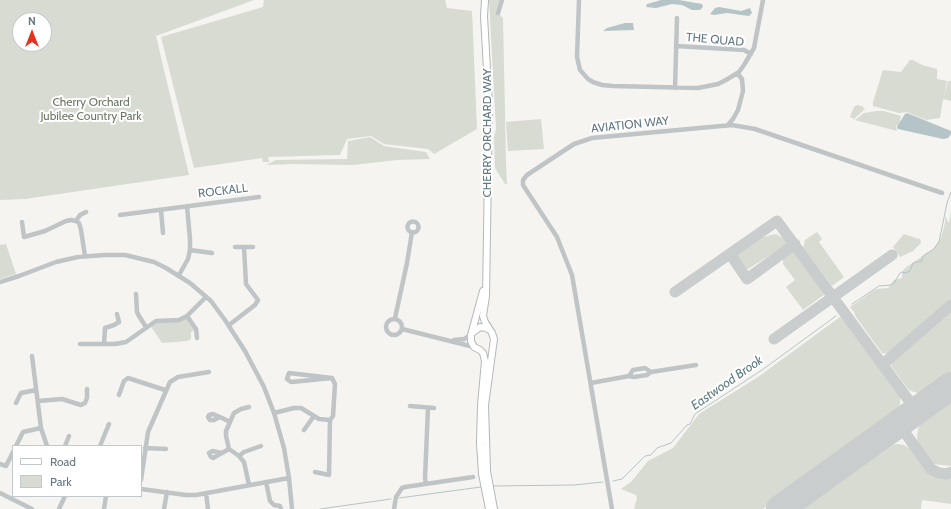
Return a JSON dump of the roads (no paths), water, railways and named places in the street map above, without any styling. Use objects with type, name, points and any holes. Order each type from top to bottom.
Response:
[{"type":"main road","points":[[481,0],[484,16]]},
{"type":"main road","name":"CHERRY ORCHARD WAY","points":[[485,0],[484,16],[489,105],[486,296],[483,316],[494,336],[485,405],[487,471],[494,509]]},
{"type":"main road","name":"CHERRY ORCHARD WAY","points":[[486,266],[482,296],[471,341],[482,353],[485,361],[480,405],[480,443],[482,474],[489,509]]},
{"type":"main road","points":[[472,334],[480,327],[490,330]]},
{"type":"main road","points":[[477,348],[489,348],[493,342]]},
{"type":"street","points":[[498,13],[502,0]]},
{"type":"street","points":[[579,0],[576,52],[578,64],[583,75],[593,82],[602,85],[675,88],[710,87],[737,73],[744,65],[754,48],[764,0]]},
{"type":"street","name":"THE QUAD","points":[[675,88],[677,18]]},
{"type":"street","name":"THE QUAD","points":[[676,46],[744,50],[751,54]]},
{"type":"street","points":[[728,125],[736,114],[742,100],[742,79],[737,73]]},
{"type":"street","name":"AVIATION WAY","points":[[612,509],[572,274],[557,237],[523,185],[523,180],[527,175],[574,144],[592,138],[728,125],[756,129],[942,193]]},
{"type":"street","name":"ROCKALL","points":[[179,275],[188,259],[190,250],[187,206],[259,197]]},
{"type":"street","points":[[120,215],[187,206]]},
{"type":"street","points":[[160,210],[163,233]]},
{"type":"street","points":[[76,221],[80,215],[86,212]]},
{"type":"street","points":[[22,222],[24,237],[45,231],[66,221],[76,221],[79,223],[81,230],[85,256]]},
{"type":"street","points":[[395,318],[412,232]]},
{"type":"street","points":[[234,247],[253,247]]},
{"type":"street","points":[[229,325],[258,302],[246,284],[244,247]]},
{"type":"street","points":[[190,250],[212,253]]},
{"type":"street","points":[[0,282],[56,262],[85,256],[115,255],[154,262],[179,275],[190,283],[216,307],[229,325],[245,351],[266,391],[284,448],[292,509]]},
{"type":"street","points":[[136,294],[138,316],[146,327]]},
{"type":"street","points":[[80,344],[119,344],[129,341],[156,321],[179,320],[186,316],[206,297]]},
{"type":"street","points":[[104,344],[105,328],[119,322],[117,314]]},
{"type":"street","points":[[186,316],[196,330],[197,338]]},
{"type":"street","points":[[395,318],[401,322],[402,329],[397,335],[392,335],[388,332],[386,327],[387,322],[390,319],[395,318]]},
{"type":"street","points":[[402,329],[477,348]]},
{"type":"street","points":[[450,341],[464,340],[472,334]]},
{"type":"street","points":[[32,356],[41,428],[47,445]]},
{"type":"street","points":[[591,383],[629,376],[634,377],[647,375],[651,372],[696,366]]},
{"type":"street","points":[[629,376],[633,370],[645,368],[651,372]]},
{"type":"street","points":[[142,463],[148,432],[165,390],[170,382],[174,378],[209,372]]},
{"type":"street","points":[[289,373],[332,378],[291,382],[287,379],[289,373]]},
{"type":"street","points":[[119,395],[124,382],[128,378],[165,390]]},
{"type":"street","points":[[315,472],[329,475],[330,420],[333,416],[335,384],[332,378]]},
{"type":"street","points":[[38,401],[62,399],[83,404],[87,398],[87,389]]},
{"type":"street","points":[[16,403],[21,393],[36,390]]},
{"type":"street","points":[[410,406],[434,408]]},
{"type":"street","points":[[249,408],[236,412],[230,422],[226,436],[229,449],[239,456],[245,465],[249,485]]},
{"type":"street","points":[[274,413],[297,408],[303,409],[319,419],[330,420]]},
{"type":"street","points":[[426,484],[428,408]]},
{"type":"street","points":[[304,430],[314,416]]},
{"type":"street","points":[[220,417],[230,422]]},
{"type":"street","points":[[100,445],[109,424]]},
{"type":"street","points":[[16,445],[25,431],[41,428]]},
{"type":"street","points":[[65,445],[69,436]]},
{"type":"street","points":[[239,456],[244,452],[261,446]]},
{"type":"street","points":[[145,448],[166,449]]},
{"type":"street","points":[[222,453],[229,449]]},
{"type":"street","points":[[0,464],[8,467],[12,455]]},
{"type":"street","points":[[394,509],[395,499],[398,493],[405,487],[473,477]]},
{"type":"street","points":[[142,489],[191,495],[289,478]]},
{"type":"street","points":[[266,482],[270,501],[272,504],[280,506],[281,509]]},
{"type":"street","points":[[164,509],[167,492]]},
{"type":"street","points":[[0,493],[32,509]]},
{"type":"street","points":[[206,493],[208,509]]},
{"type":"street","points":[[59,509],[65,497]]},
{"type":"street","points":[[104,509],[106,497]]},
{"type":"street","points":[[17,508],[20,503]]},
{"type":"waterway","name":"Eastwood Brook","points":[[852,304],[879,286],[891,285],[894,283],[900,273],[910,271],[913,263],[922,261],[923,256],[934,249],[939,242],[947,203],[951,192]]},
{"type":"waterway","name":"Eastwood Brook","points":[[613,481],[622,479],[645,456],[651,455],[657,448],[671,443],[687,425],[690,424],[695,414],[762,370],[836,316]]},
{"type":"waterway","name":"Eastwood Brook","points":[[493,486],[574,485],[603,482]]},
{"type":"waterway","name":"Eastwood Brook","points":[[399,498],[481,487]]},
{"type":"waterway","name":"Eastwood Brook","points":[[320,509],[391,499]]},
{"type":"park label","name":"Cherry Orchard Jubilee Country Park","points":[[91,109]]}]
